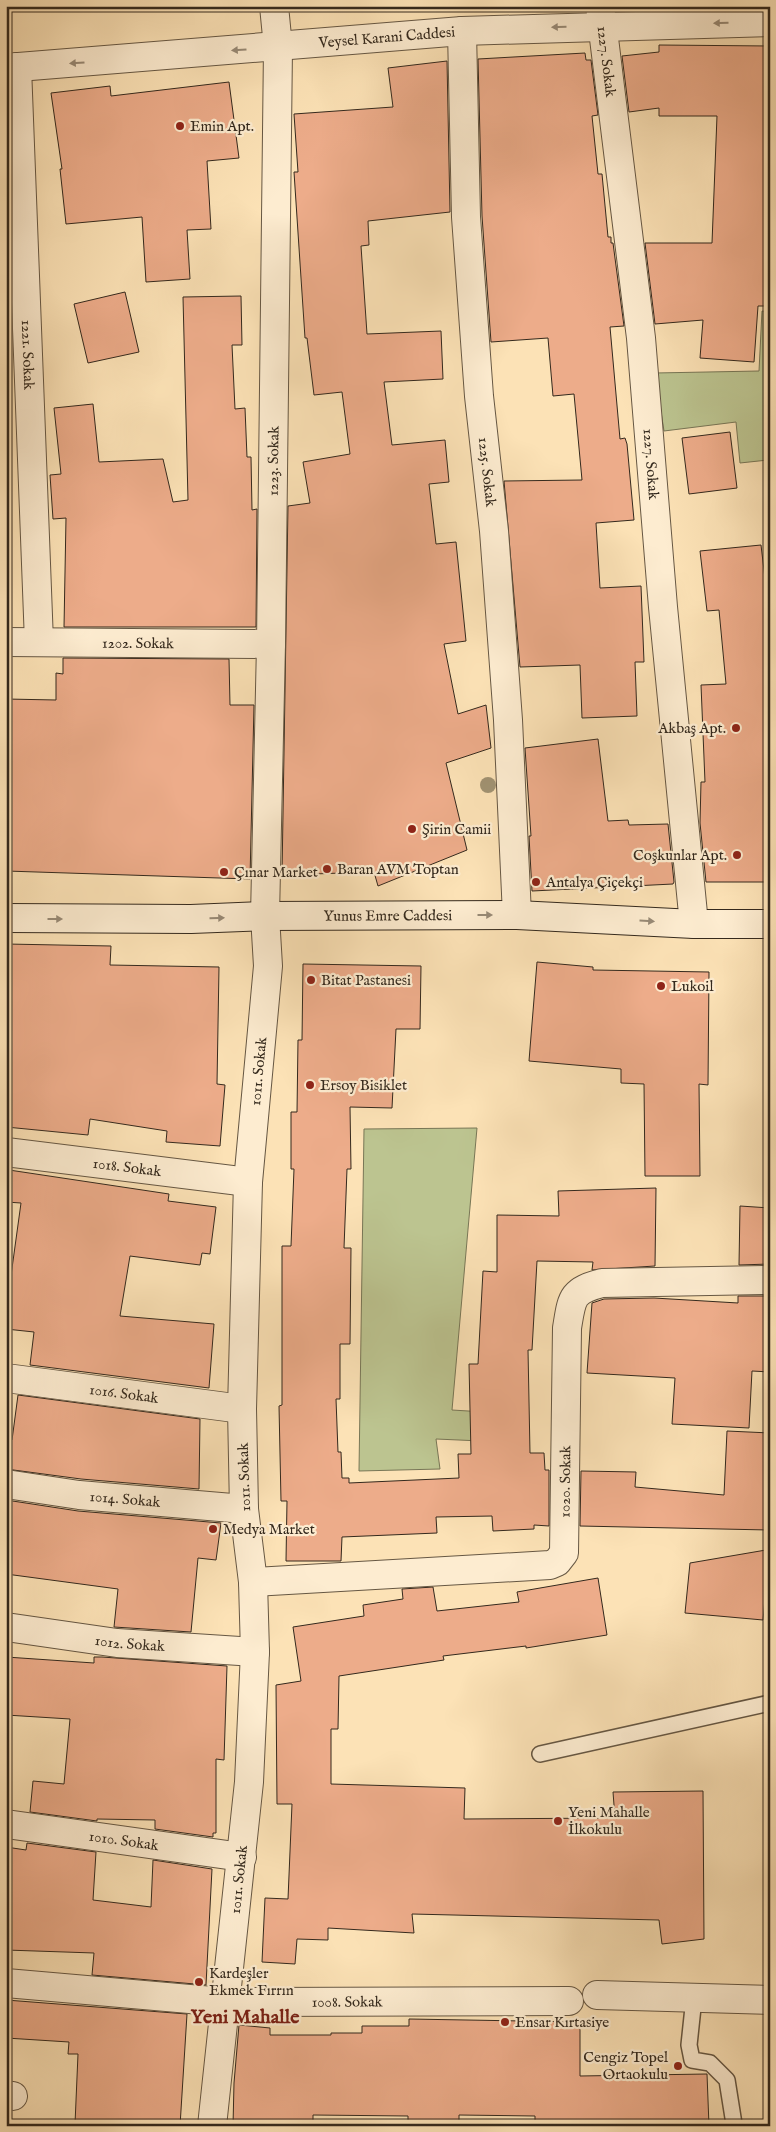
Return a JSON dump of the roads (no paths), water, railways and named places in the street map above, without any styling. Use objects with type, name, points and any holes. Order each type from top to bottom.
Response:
[{"type":"street","name":"1223. Sokak","points":[[265,916],[271,644],[278,47],[274,6]]},
{"type":"street","name":"Veysel Karani Caddesi","points":[[12,68],[278,47],[601,16],[770,22]]},
{"type":"street","name":"1227. Sokak","points":[[601,16],[641,338],[664,617],[694,924]]},
{"type":"street","name":"1225. Sokak","points":[[462,30],[466,217],[479,396],[496,551],[508,720],[517,915]]},
{"type":"street","name":"1221. Sokak","points":[[12,68],[39,642]]},
{"type":"street","name":"1202. Sokak","points":[[6,642],[271,644]]},
{"type":"street","name":"Yunus Emre Caddesi","points":[[6,918],[191,919],[265,916],[517,915],[694,924],[770,924]]},
{"type":"street","name":"1011. Sokak","points":[[212,2126],[249,1782],[256,1652],[253,1582],[244,1509],[242,1409],[248,1182],[268,966],[265,916]]},
{"type":"street","name":"1018. Sokak","points":[[6,1152],[248,1182]]},
{"type":"street","name":"1020. Sokak","points":[[253,1582],[550,1565],[557,1562],[564,1553],[567,1328],[571,1302],[575,1294],[582,1289],[602,1283],[770,1280]]},
{"type":"street","name":"1016. Sokak","points":[[6,1378],[242,1409]]},
{"type":"street","name":"1014. Sokak","points":[[6,1484],[78,1495],[244,1509]]},
{"type":"street","name":"1012. Sokak","points":[[6,1627],[117,1643],[256,1652]]},
{"type":"street","name":"1010. Sokak","points":[[6,1824],[242,1857]]},
{"type":"street","name":"1008. Sokak","points":[[6,1983],[224,2002],[569,2001]]},
{"type":"street","points":[[597,1995],[770,2000]]},
{"type":"lane","points":[[540,1754],[770,1703]]},
{"type":"lane","points":[[694,1998],[689,2045],[692,2060],[710,2063],[727,2080],[734,2124]]},
{"type":"place","name":"Emin Apt.","points":[[180,126]]},
{"type":"place","name":"Akbaş Apt.","points":[[736,728]]},
{"type":"place","name":"Şirin Camii","points":[[412,829]]},
{"type":"place","name":"Coşkunlar Apt.","points":[[737,855]]},
{"type":"place","name":"Baran AVM Toptan","points":[[327,869]]},
{"type":"place","name":"Çınar Market","points":[[224,872]]},
{"type":"place","name":"Antalya Çiçekçi","points":[[536,882]]},
{"type":"place","name":"Bitat Pastanesi","points":[[311,980]]},
{"type":"place","name":"Lukoil","points":[[661,986]]},
{"type":"place","name":"Ersoy Bisiklet","points":[[310,1085]]},
{"type":"place","name":"Medya Market","points":[[213,1529]]},
{"type":"place","name":"Yeni Mahalle İlkokulu","points":[[558,1821]]},
{"type":"place","name":"Kardeşler Ekmek Fırrın","points":[[199,1982]]},
{"type":"place","name":"Ensar Kırtasiye","points":[[505,2022]]},
{"type":"place","name":"Cengiz Topel Ortaokulu","points":[[678,2066]]},
{"type":"district","name":"Yeni Mahalle","points":[[245,2016]]}]
